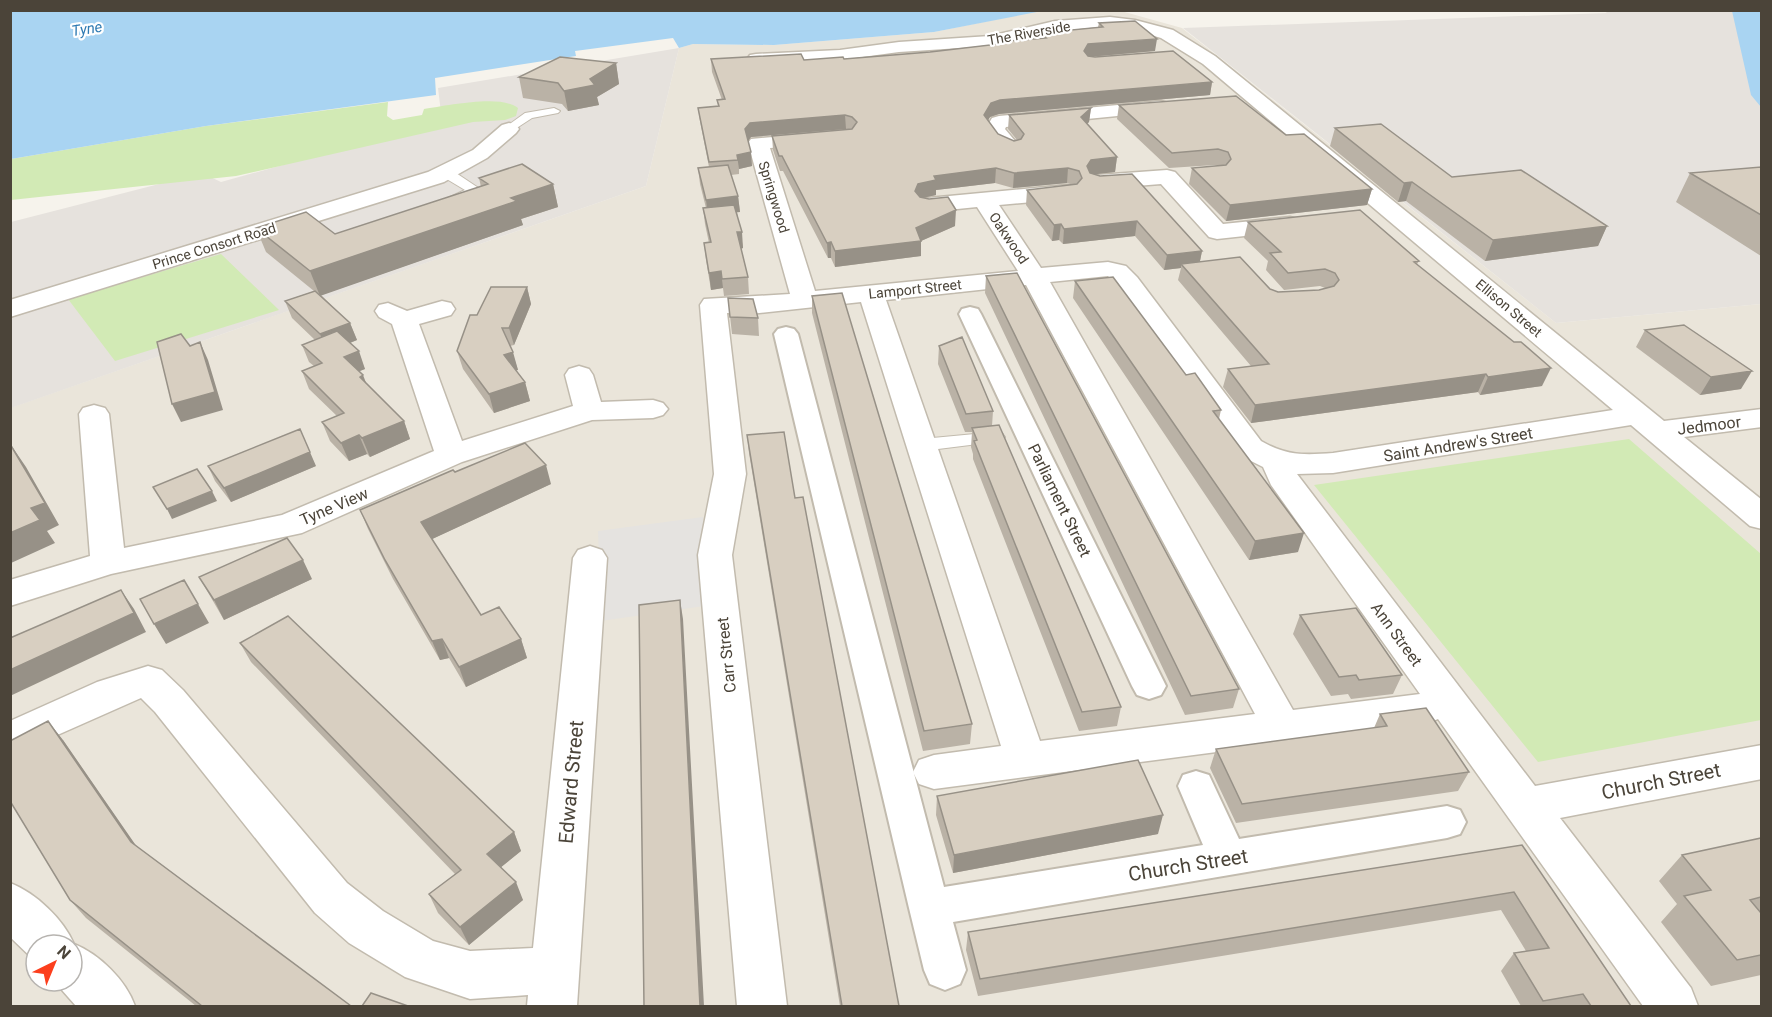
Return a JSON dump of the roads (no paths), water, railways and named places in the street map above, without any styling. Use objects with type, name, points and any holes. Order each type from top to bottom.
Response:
[{"type":"street","name":"The Riverside","points":[[743,59],[840,55],[899,47],[990,41],[1054,26],[1110,22],[1154,29],[1188,46],[1218,69],[1244,100]]},
{"type":"street","points":[[1164,55],[1168,51],[1188,46]]},
{"type":"street","points":[[1183,66],[1218,69]]},
{"type":"street","name":"Ellison Street","points":[[1244,100],[1393,213],[1761,518]]},
{"type":"street","points":[[1011,148],[995,130],[999,122],[1186,105]]},
{"type":"street","name":"Prince Consort Road","points":[[10,309],[436,177],[480,154],[509,129]]},
{"type":"street","name":"Springwood","points":[[806,300],[758,143],[834,138]]},
{"type":"street","points":[[1098,182],[1191,175]]},
{"type":"street","points":[[1167,177],[1239,257]]},
{"type":"street","name":"Oakwood","points":[[928,205],[1067,192]]},
{"type":"street","name":"Oakwood","points":[[984,200],[1034,276],[1282,727]]},
{"type":"street","points":[[1358,216],[1393,213]]},
{"type":"street","points":[[1217,232],[1311,222]]},
{"type":"street","name":"Lamport Street","points":[[713,304],[750,306],[1108,269],[1117,272],[1128,282],[1250,448],[1278,463]]},
{"type":"street","points":[[871,294],[1026,760]]},
{"type":"street","name":"Carr Street","points":[[713,304],[730,474],[715,555],[762,1006]]},
{"type":"street","points":[[442,309],[396,316],[452,455]]},
{"type":"street","name":"Parliament Street","points":[[970,314],[1149,686]]},
{"type":"street","points":[[786,334],[945,970]]},
{"type":"street","points":[[579,375],[589,411]]},
{"type":"street","name":"Tyne View","points":[[10,593],[108,563],[290,525],[452,455],[589,411],[653,409]]},
{"type":"street","points":[[94,414],[108,563]]},
{"type":"street","name":"Jedmoor","points":[[1647,423],[1761,418]]},
{"type":"street","name":"Saint Andrew's Street","points":[[1278,463],[1300,465],[1333,462],[1647,423]]},
{"type":"street","name":"Ann Street","points":[[1278,463],[1282,478],[1673,1006]]},
{"type":"street","name":"Edward Street","points":[[553,988],[590,558]]},
{"type":"street","points":[[10,740],[111,693],[148,681],[169,701],[331,898],[366,927],[422,961],[470,975],[553,988]]},
{"type":"street","points":[[934,772],[1450,705]]},
{"type":"street","name":"Church Street","points":[[1525,806],[1761,762]]},
{"type":"street","points":[[1196,786],[1228,858]]},
{"type":"street","name":"Church Street","points":[[929,908],[1447,822]]},
{"type":"street","points":[[10,904],[38,933]]},
{"type":"street","points":[[84,980],[110,1006]]},
{"type":"lane","points":[[509,129],[529,115],[554,111]]},
{"type":"lane","points":[[442,202],[476,191],[446,172]]},
{"type":"lane","points":[[922,445],[1000,436]]},
{"type":"water","name":"Tyne","points":[[11,11],[1042,11],[934,32],[774,45],[693,44],[679,48],[673,38],[575,51],[576,56],[435,78],[436,95],[206,126],[11,159]]},
{"type":"water","points":[[1732,11],[1761,11],[1761,107],[1751,95]]}]
